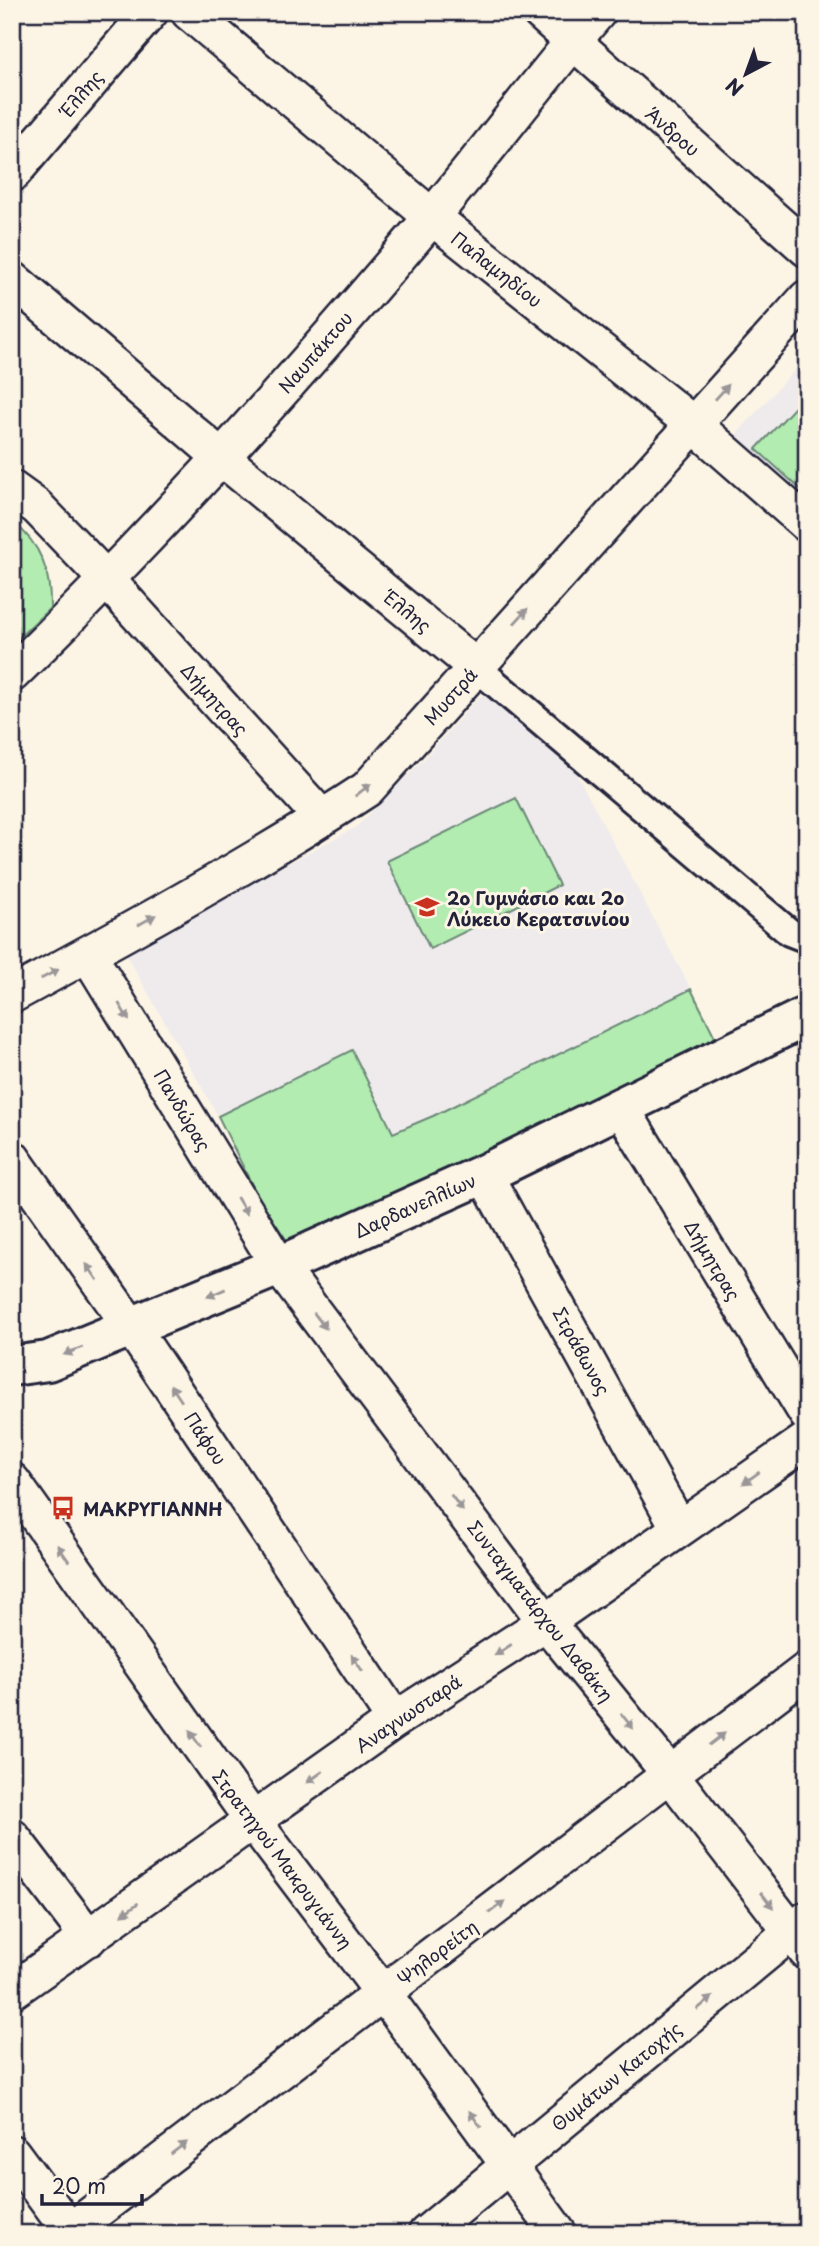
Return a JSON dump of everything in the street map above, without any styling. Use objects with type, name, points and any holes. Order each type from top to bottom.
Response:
[{"type":"street","name":"Έλλης","points":[[12,174],[150,12]]},
{"type":"street","name":"Παλαμηδίου","points":[[190,12],[432,217],[693,425],[807,524]]},
{"type":"street","name":"Άνδρου","points":[[540,12],[807,249]]},
{"type":"street","name":"Ναυπάκτου","points":[[12,674],[107,580],[222,458],[432,217],[598,12]]},
{"type":"street","name":"Έλλης","points":[[12,279],[789,932],[807,939]]},
{"type":"street","name":"Μυστρά","points":[[12,995],[88,954],[367,789],[807,298]]},
{"type":"street","name":"Δήμητρας","points":[[12,489],[37,507],[107,580],[322,818]]},
{"type":"street","name":"Πανδώρας","points":[[88,954],[279,1266]]},
{"type":"street","name":"Δαρδανελλίων","points":[[12,1366],[48,1361],[279,1266],[484,1174],[807,1016]]},
{"type":"street","name":"Δήμητρας","points":[[620,1106],[807,1414]]},
{"type":"street","name":"Πάφου","points":[[12,1158],[132,1328],[395,1720]]},
{"type":"street","name":"Στράβωνος","points":[[484,1174],[679,1528]]},
{"type":"street","name":"Συνταγματάρχου Δαβάκη","points":[[279,1266],[546,1622],[802,1934]]},
{"type":"street","name":"Αναγνωσταρά","points":[[12,1991],[395,1720],[546,1622],[807,1440]]},
{"type":"street","name":"Στρατηγού Μακρυγιάννη","points":[[12,1481],[253,1821],[559,2234]]},
{"type":"street","name":"Ψηλορείτη","points":[[69,2233],[807,1670]]},
{"type":"street","points":[[12,1837],[89,1938]]},
{"type":"street","name":"Θυμάτων Κατοχής","points":[[426,2234],[508,2165],[802,1934]]},
{"type":"street","points":[[12,2153],[69,2233]]},
{"type":"shaded area","points":[[807,356],[807,508],[732,439]]},
{"type":"shaded area","name":"2ο Γυμνάσιο και 2ο Λύκειο Κερατσινίου","points":[[487,692],[573,767],[691,989],[259,1199],[218,1116],[124,951],[356,827],[421,762],[477,699]]},
{"type":"green space","points":[[807,394],[807,495],[756,449]]},
{"type":"green space","points":[[12,521],[30,539],[42,560],[49,582],[50,608],[12,644]]},
{"type":"green space","points":[[516,798],[559,885],[430,949],[387,861]]},
{"type":"green space","points":[[691,989],[720,1047],[292,1248],[259,1199],[218,1116],[352,1050],[393,1133]]},
{"type":"place","name":"2ο Γυμνάσιο και 2ο Λύκειο Κερατσινίου","points":[[427,907]]},
{"type":"place","name":"ΜΑΚΡΥΓΙΑΝΝΗ","points":[[63,1508]]}]
